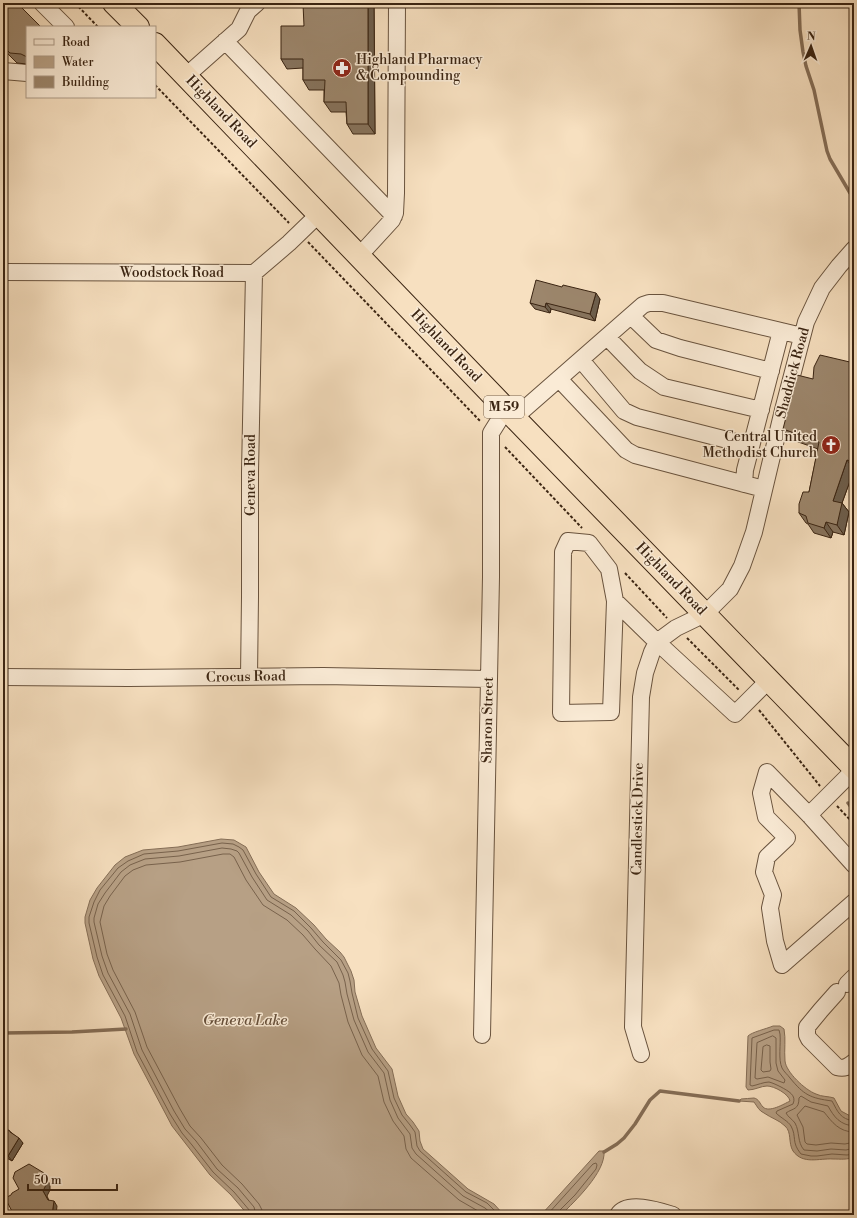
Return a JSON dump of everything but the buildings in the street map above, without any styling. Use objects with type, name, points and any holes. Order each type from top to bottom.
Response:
[{"type":"highway","points":[[114,3],[137,26]]},
{"type":"highway","name":"Highland Road","points":[[156,45],[854,769]]},
{"type":"street","points":[[42,3],[65,26]]},
{"type":"street","points":[[186,76],[239,29],[248,11],[257,3]]},
{"type":"street","points":[[359,256],[388,226],[394,216],[396,193],[397,3]]},
{"type":"street","points":[[226,41],[394,216]]},
{"type":"street","points":[[3,71],[26,73]]},
{"type":"street","points":[[254,273],[319,214]]},
{"type":"street","name":"Shaddick Road","points":[[705,614],[730,589],[742,566],[754,532],[806,322],[822,288],[838,266],[854,249]]},
{"type":"street","name":"Woodstock Road","points":[[3,272],[254,273]]},
{"type":"street","name":"Geneva Road","points":[[249,676],[250,472],[254,273]]},
{"type":"street","points":[[491,433],[510,413],[559,379],[643,305],[649,302],[663,303],[802,336]]},
{"type":"street","points":[[631,316],[656,340],[680,348],[770,371]]},
{"type":"street","points":[[744,484],[745,470],[781,331]]},
{"type":"street","points":[[607,337],[640,371],[664,387],[761,410]]},
{"type":"street","points":[[581,360],[624,412],[637,417],[751,446]]},
{"type":"street","points":[[559,379],[626,450],[636,455],[764,489]]},
{"type":"street","name":"Sharon Street","points":[[482,1035],[489,679],[491,433]]},
{"type":"street","points":[[615,601],[611,712],[561,713],[562,552],[568,541],[589,543],[609,569],[615,601],[735,714],[769,680]]},
{"type":"street","points":[[657,642],[676,628],[705,614]]},
{"type":"street","name":"Candlestick Drive","points":[[641,1054],[632,1027],[641,697],[645,673],[657,642]]},
{"type":"street","name":"Crocus Road","points":[[3,677],[128,678],[323,676],[489,679]]},
{"type":"street","points":[[809,815],[854,769]]},
{"type":"street","points":[[854,865],[809,815],[767,772],[761,793],[766,817],[787,838],[767,857],[764,872],[773,895],[770,908],[775,941],[782,965],[854,902]]},
{"type":"street","points":[[846,984],[807,1027],[807,1035],[837,1067],[843,1068],[850,1066],[854,1062]]},
{"type":"street","points":[[618,1215],[619,1212],[626,1209],[638,1207],[658,1210],[673,1215]]},
{"type":"path","points":[[75,3],[97,26]]},
{"type":"path","points":[[156,86],[584,530]]},
{"type":"path","points":[[622,570],[700,653],[758,708],[828,796],[854,824]]},
{"type":"water","name":"Geneva Lake","points":[[221,839],[234,840],[246,847],[259,872],[274,894],[296,908],[344,957],[354,980],[355,992],[362,1016],[376,1048],[392,1069],[398,1096],[406,1114],[419,1131],[423,1149],[468,1189],[494,1204],[504,1215],[248,1215],[231,1195],[210,1175],[172,1126],[134,1054],[121,1018],[99,976],[93,959],[85,917],[90,900],[97,888],[115,865],[125,857],[143,850],[178,847]]},
{"type":"water","points":[[773,1026],[780,1026],[784,1029],[785,1061],[792,1075],[812,1092],[820,1096],[834,1098],[841,1111],[854,1118],[854,1157],[849,1159],[812,1160],[802,1158],[793,1151],[788,1131],[785,1126],[761,1111],[754,1102],[739,1101],[741,1099],[754,1098],[758,1100],[766,1109],[773,1109],[790,1101],[784,1093],[770,1086],[748,1090],[746,1087],[748,1036]]},
{"type":"water","points":[[599,1151],[604,1151],[600,1168],[595,1177],[581,1194],[561,1215],[541,1215]]},
{"type":"waterway","points":[[799,3],[800,30],[803,52],[814,90],[827,151],[830,159],[854,198]]},
{"type":"waterway","points":[[848,803],[854,811]]},
{"type":"waterway","points":[[3,1033],[72,1032],[126,1029]]},
{"type":"waterway","points":[[604,1152],[624,1138],[650,1100],[660,1091],[739,1101]]},
{"type":"place","name":"Highland Pharmacy & Compounding","points":[[342,68]]},
{"type":"place","name":"Central United Methodist Church","points":[[831,445]]}]
